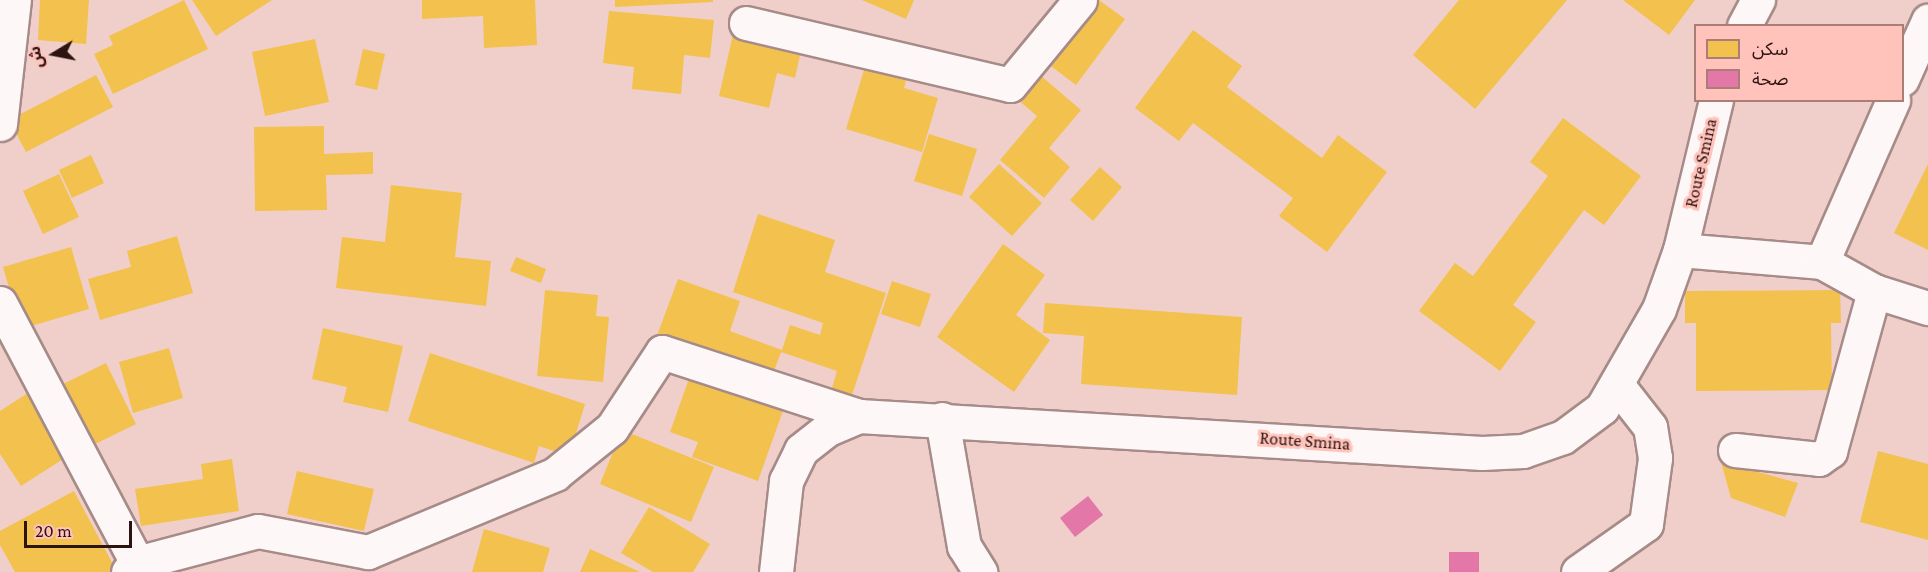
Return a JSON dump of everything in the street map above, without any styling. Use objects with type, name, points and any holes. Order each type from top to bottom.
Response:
[{"type":"street","points":[[0,124],[14,0]]},
{"type":"street","points":[[746,23],[1010,85],[1080,0]]},
{"type":"street","points":[[1745,24],[1758,0]]},
{"type":"street","points":[[1904,75],[1928,21]]},
{"type":"street","name":"Route Smina","points":[[776,572],[786,480],[801,450],[828,429],[859,416],[942,419],[1482,453],[1523,451],[1563,437],[1602,408],[1618,386],[1659,309],[1680,250],[1716,102]]},
{"type":"street","points":[[1822,262],[1892,102]]},
{"type":"street","points":[[1680,250],[1822,262],[1874,291],[1928,308]]},
{"type":"street","points":[[1735,450],[1819,459],[1830,451],[1874,291]]},
{"type":"street","points":[[0,303],[132,567],[258,531],[368,552],[555,474],[612,428],[662,352],[859,416]]},
{"type":"street","points":[[1578,572],[1646,524],[1655,458],[1650,427],[1618,386]]},
{"type":"street","points":[[942,419],[964,546],[980,572]]},
{"type":"building: سكن","points":[[40,0],[89,0],[86,44],[38,40]]},
{"type":"building: سكن","points":[[184,0],[208,49],[113,94],[94,54],[113,45],[109,36]]},
{"type":"building: سكن","points":[[192,0],[272,0],[216,36]]},
{"type":"building: سكن","points":[[422,0],[535,0],[537,45],[484,48],[483,16],[422,19]]},
{"type":"building: سكن","points":[[615,0],[713,0],[713,2],[615,7]]},
{"type":"building: سكن","points":[[862,0],[914,0],[906,19]]},
{"type":"building: سكن","points":[[1088,0],[1099,0],[1125,19],[1076,85],[1043,60]]},
{"type":"building: سكن","points":[[1459,0],[1567,0],[1475,109],[1413,55]]},
{"type":"building: سكن","points":[[1623,0],[1695,0],[1669,35]]},
{"type":"building: سكن","points":[[609,11],[714,20],[710,58],[684,55],[681,94],[632,89],[634,67],[603,63]]},
{"type":"building: سكن","points":[[734,30],[802,46],[795,78],[777,73],[769,108],[719,96]]},
{"type":"building: سكن","points":[[1193,30],[1242,66],[1227,87],[1322,158],[1338,135],[1387,172],[1327,252],[1279,216],[1293,198],[1193,123],[1179,141],[1135,108]]},
{"type":"building: سكن","points":[[315,39],[329,102],[265,116],[252,52]]},
{"type":"building: سكن","points":[[363,49],[385,54],[377,90],[355,85]]},
{"type":"building: سكن","points":[[867,60],[908,73],[904,88],[938,98],[922,152],[846,129]]},
{"type":"building: سكن","points":[[1033,69],[1081,110],[1049,148],[1070,167],[1044,198],[1000,160],[1037,116],[1012,95]]},
{"type":"building: سكن","points":[[96,75],[113,107],[26,152],[9,120]]},
{"type":"building: سكن","points":[[1563,118],[1641,176],[1604,225],[1584,210],[1513,305],[1536,322],[1500,371],[1419,311],[1455,263],[1473,276],[1548,176],[1530,162]]},
{"type":"building: سكن","points":[[324,126],[324,154],[373,152],[373,174],[326,175],[327,210],[255,211],[254,127]]},
{"type":"building: سكن","points":[[929,134],[977,149],[962,196],[914,181]]},
{"type":"building: سكن","points":[[91,155],[104,183],[72,198],[59,170]]},
{"type":"building: سكن","points":[[999,164],[1042,203],[1012,236],[969,197]]},
{"type":"building: سكن","points":[[1928,164],[1928,250],[1894,233]]},
{"type":"building: سكن","points":[[1100,167],[1122,187],[1093,221],[1070,200]]},
{"type":"building: سكن","points":[[59,174],[79,217],[43,234],[23,191]]},
{"type":"building: سكن","points":[[391,185],[462,193],[455,257],[491,261],[486,306],[336,288],[342,237],[385,242]]},
{"type":"building: سكن","points":[[758,214],[835,240],[825,272],[886,293],[852,395],[832,388],[837,371],[781,352],[770,382],[655,341],[678,279],[740,301],[730,331],[782,350],[790,325],[820,335],[823,323],[733,292]]},
{"type":"building: سكن","points":[[177,236],[193,293],[100,320],[88,279],[131,267],[127,251]]},
{"type":"building: سكن","points":[[1003,244],[1045,275],[1016,315],[1050,340],[1014,392],[937,337]]},
{"type":"building: سكن","points":[[71,247],[89,309],[21,329],[3,267]]},
{"type":"building: سكن","points":[[516,257],[546,269],[541,283],[510,271]]},
{"type":"building: سكن","points":[[892,281],[931,294],[920,327],[881,314]]},
{"type":"building: سكن","points":[[545,290],[598,295],[596,316],[609,317],[603,382],[537,376]]},
{"type":"building: سكن","points":[[1840,290],[1841,323],[1831,323],[1832,390],[1696,391],[1696,323],[1685,323],[1685,291]]},
{"type":"building: سكن","points":[[1045,303],[1242,317],[1237,395],[1081,384],[1084,336],[1043,333]]},
{"type":"building: سكن","points":[[323,328],[403,346],[388,412],[343,402],[347,387],[312,379]]},
{"type":"building: سكن","points":[[169,348],[183,398],[133,413],[119,362]]},
{"type":"building: سكن","points":[[430,353],[585,404],[569,456],[539,446],[534,463],[408,421]]},
{"type":"building: سكن","points":[[106,363],[136,424],[85,449],[55,388]]},
{"type":"building: سكن","points":[[692,370],[785,405],[758,481],[692,457],[698,442],[670,432]]},
{"type":"building: سكن","points":[[31,391],[71,454],[21,486],[0,454],[0,411]]},
{"type":"building: سكن","points":[[622,430],[714,467],[691,522],[600,484]]},
{"type":"building: سكن","points":[[1878,451],[1928,464],[1928,540],[1860,522]]},
{"type":"building: سكن","points":[[232,459],[239,511],[141,526],[135,489],[203,479],[201,464]]},
{"type":"building: سكن","points":[[1721,462],[1798,483],[1785,517],[1731,498]]},
{"type":"building: سكن","points":[[297,471],[374,489],[364,531],[287,514]]},
{"type":"building: سكن","points":[[74,491],[117,572],[15,572],[0,545],[0,531]]},
{"type":"building: سكن","points":[[649,507],[710,544],[693,572],[653,572],[621,553]]},
{"type":"building: سكن","points":[[484,529],[550,548],[543,572],[472,572]]},
{"type":"building: سكن","points":[[590,549],[640,572],[580,572]]},
{"type":"building: صحة","points":[[1088,496],[1103,515],[1075,537],[1060,518]]},
{"type":"building: صحة","points":[[1449,552],[1479,552],[1479,572],[1449,572]]}]
